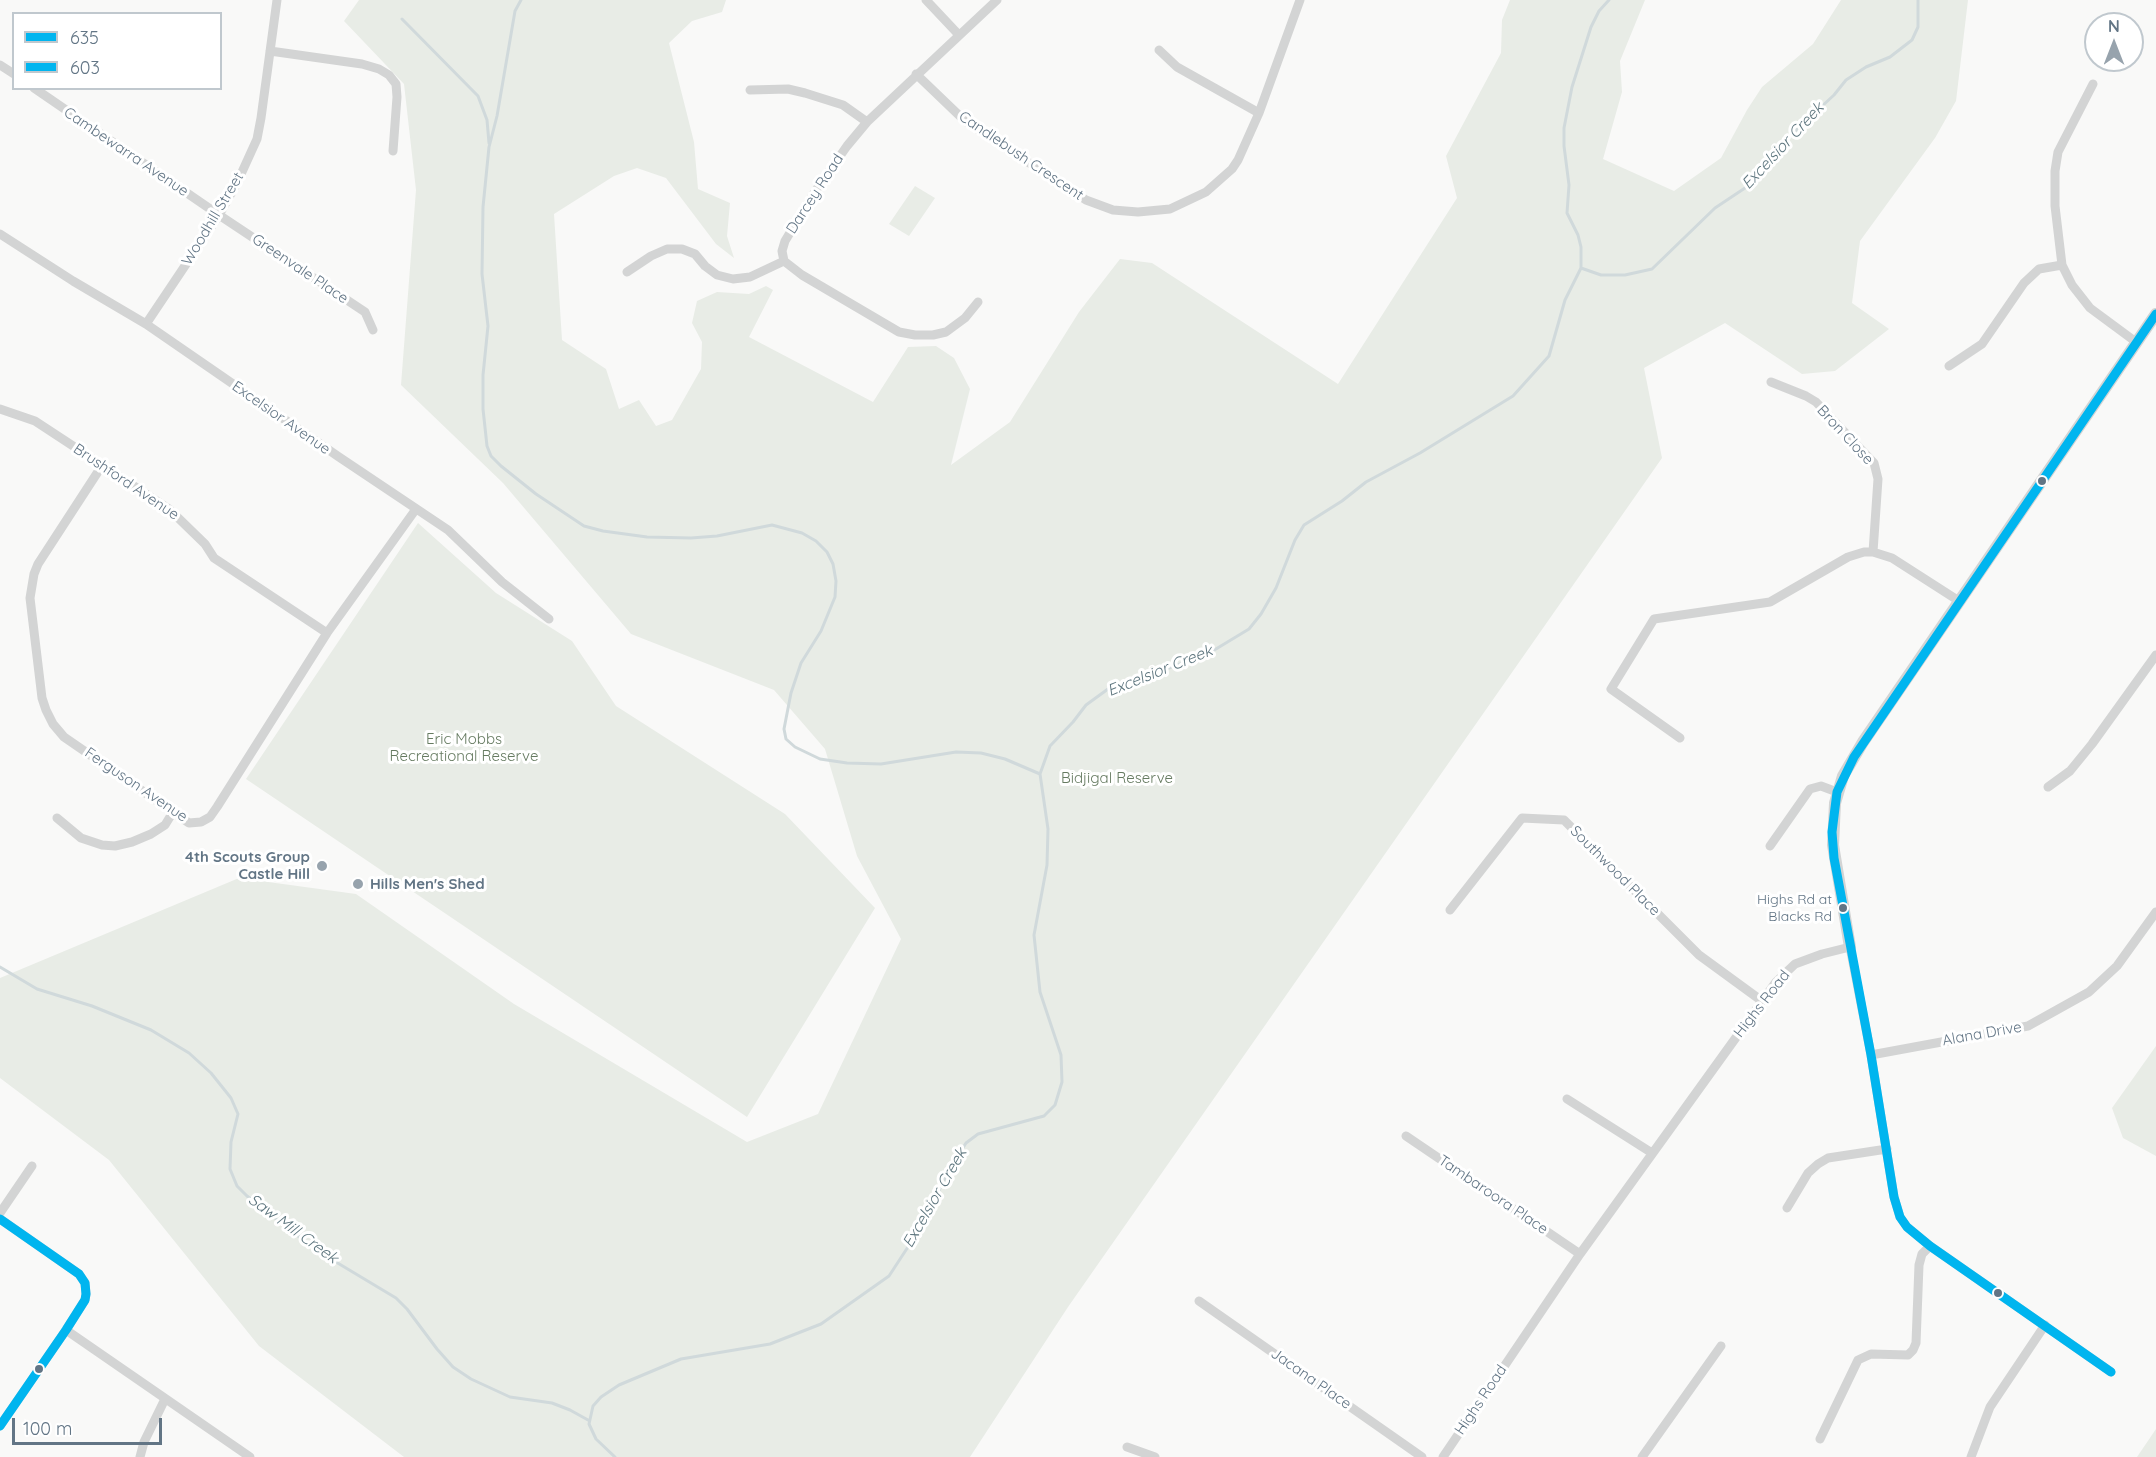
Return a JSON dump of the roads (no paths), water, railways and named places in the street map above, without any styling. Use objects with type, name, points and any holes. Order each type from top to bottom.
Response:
[{"type":"street","name":"Woodhill Street","points":[[146,324],[219,215],[257,139],[277,0]]},
{"type":"street","points":[[926,0],[959,35]]},
{"type":"street","name":"Darcey Road","points":[[784,261],[782,251],[785,241],[814,193],[847,146],[867,122],[916,74],[997,0]]},
{"type":"street","name":"Candlebush Crescent","points":[[916,74],[964,121],[1086,200],[1113,210],[1138,212],[1170,209],[1206,192],[1232,169],[1238,160],[1259,113],[1300,0]]},
{"type":"street","points":[[1159,50],[1177,67],[1259,113]]},
{"type":"street","points":[[270,51],[362,64],[380,69],[389,75],[396,84],[397,97],[393,151]]},
{"type":"street","points":[[2093,84],[2058,152],[2055,171],[2055,206],[2062,265],[2072,285],[2090,308],[2136,342]]},
{"type":"street","points":[[750,90],[788,89],[805,93],[843,105],[867,122]]},
{"type":"street","name":"Cambewarra Avenue","points":[[37,90],[219,215]]},
{"type":"street","name":"Greenvale Place","points":[[219,215],[365,312],[373,330]]},
{"type":"street","name":"Excelsior Avenue","points":[[0,234],[146,324],[448,530],[502,582],[549,619]]},
{"type":"street","points":[[627,272],[666,249],[682,249],[695,254],[717,275],[733,279],[750,277],[784,261],[802,275],[899,332],[915,335],[946,332],[965,318],[978,302]]},
{"type":"street","points":[[1949,366],[1982,344],[2024,283],[2039,269],[2062,265]]},
{"type":"street","points":[[2111,1372],[1930,1246],[1907,1227],[1900,1217],[1894,1197],[1872,1055],[1850,947],[1833,846],[1833,817],[1837,792],[1854,757],[2156,314]]},
{"type":"street","name":"Bron Close","points":[[1771,382],[1816,402],[1874,463],[1878,479],[1873,552]]},
{"type":"street","name":"Brushford Avenue","points":[[0,409],[35,421],[170,509],[205,544],[214,558],[327,633]]},
{"type":"street","name":"Ferguson Avenue","points":[[103,464],[38,564],[34,574],[30,598],[42,698],[53,724],[64,737],[189,823],[201,822],[210,817],[327,633],[416,509]]},
{"type":"street","points":[[1680,738],[1611,689],[1654,619],[1770,602],[1848,556],[1873,552],[1902,562],[1959,601]]},
{"type":"street","points":[[2048,788],[2070,771],[2092,744],[2156,655]]},
{"type":"street","points":[[1770,846],[1810,789],[1821,786],[1837,792]]},
{"type":"street","points":[[57,818],[75,834],[91,843],[115,846],[151,834],[165,825],[173,812]]},
{"type":"street","name":"Southwood Place","points":[[1450,910],[1521,818],[1564,820],[1699,955],[1762,1001]]},
{"type":"street","name":"Alana Drive","points":[[1872,1055],[2028,1026],[2089,992],[2117,966],[2156,912]]},
{"type":"street","name":"Highs Road","points":[[1443,1457],[1580,1254],[1784,972],[1795,964],[1850,947]]},
{"type":"street","points":[[1567,1099],[1652,1153]]},
{"type":"street","name":"Tambaroora Place","points":[[1406,1136],[1580,1254]]},
{"type":"street","points":[[1787,1208],[1808,1173],[1828,1158],[1887,1149]]},
{"type":"street","points":[[0,1213],[32,1166]]},
{"type":"street","points":[[0,1219],[80,1274],[86,1288],[85,1300],[0,1426]]},
{"type":"street","points":[[1820,1439],[1858,1360],[1871,1354],[1908,1355],[1913,1350],[1916,1343],[1919,1265],[1922,1254],[1930,1246]]},
{"type":"street","name":"Jacana Place","points":[[1199,1301],[1422,1457]]},
{"type":"street","points":[[1971,1457],[1990,1407],[2045,1325]]},
{"type":"street","points":[[66,1330],[250,1457]]},
{"type":"street","points":[[1642,1457],[1720,1346]]},
{"type":"street","points":[[140,1457],[144,1442],[165,1400]]},
{"type":"street","points":[[1126,1447],[1155,1457]]},
{"type":"waterway","points":[[521,0],[515,11],[497,116],[489,147],[483,207],[482,274],[488,326],[483,375],[483,409],[487,446],[491,456],[536,494],[584,526],[603,531],[647,537],[691,538],[717,536],[772,525],[802,533],[816,541],[827,552],[833,564],[836,581],[835,597],[821,631],[801,663],[791,693],[784,729],[786,739],[795,747],[820,759],[847,763],[881,764],[956,752],[981,753],[1005,759],[1040,774]]},
{"type":"waterway","points":[[1581,268],[1581,247],[1578,235],[1567,213],[1569,185],[1564,128],[1572,87],[1591,27],[1599,11],[1609,0]]},
{"type":"waterway","name":"Excelsior Creek","points":[[615,1457],[596,1439],[589,1424],[593,1406],[601,1397],[619,1385],[681,1359],[770,1344],[821,1324],[889,1276],[921,1227],[948,1172],[966,1143],[978,1134],[1044,1116],[1055,1105],[1062,1082],[1061,1055],[1040,992],[1034,935],[1047,865],[1048,829],[1040,774],[1050,746],[1086,705],[1108,689],[1206,655],[1249,629],[1276,588],[1295,540],[1304,525],[1342,501],[1366,482],[1420,453],[1513,396],[1549,356],[1565,300],[1581,268],[1601,275],[1625,275],[1652,269],[1715,208],[1751,184],[1766,167],[1777,148],[1834,95],[1846,80],[1866,67],[1890,57],[1912,40],[1918,27],[1918,0]]},
{"type":"waterway","points":[[402,19],[478,96],[487,120],[489,143]]},
{"type":"waterway","name":"Saw Mill Creek","points":[[0,967],[37,989],[92,1006],[151,1030],[189,1053],[211,1073],[231,1098],[238,1114],[231,1142],[230,1169],[237,1186],[247,1196],[316,1250],[396,1298],[453,1367],[471,1379],[510,1397],[552,1403],[588,1420]]},
{"type":"place","name":"4th Scouts Group Castle Hill","points":[[322,866]]},
{"type":"place","name":"Hills Men's Shed","points":[[358,884]]},
{"type":"place","name":"Highs Rd at Blacks Rd","points":[[1843,908]]},
{"type":"park label","name":"Eric Mobbs Recreational Reserve","points":[[464,748]]},
{"type":"park label","name":"Bidjigal Reserve","points":[[1117,778]]}]
